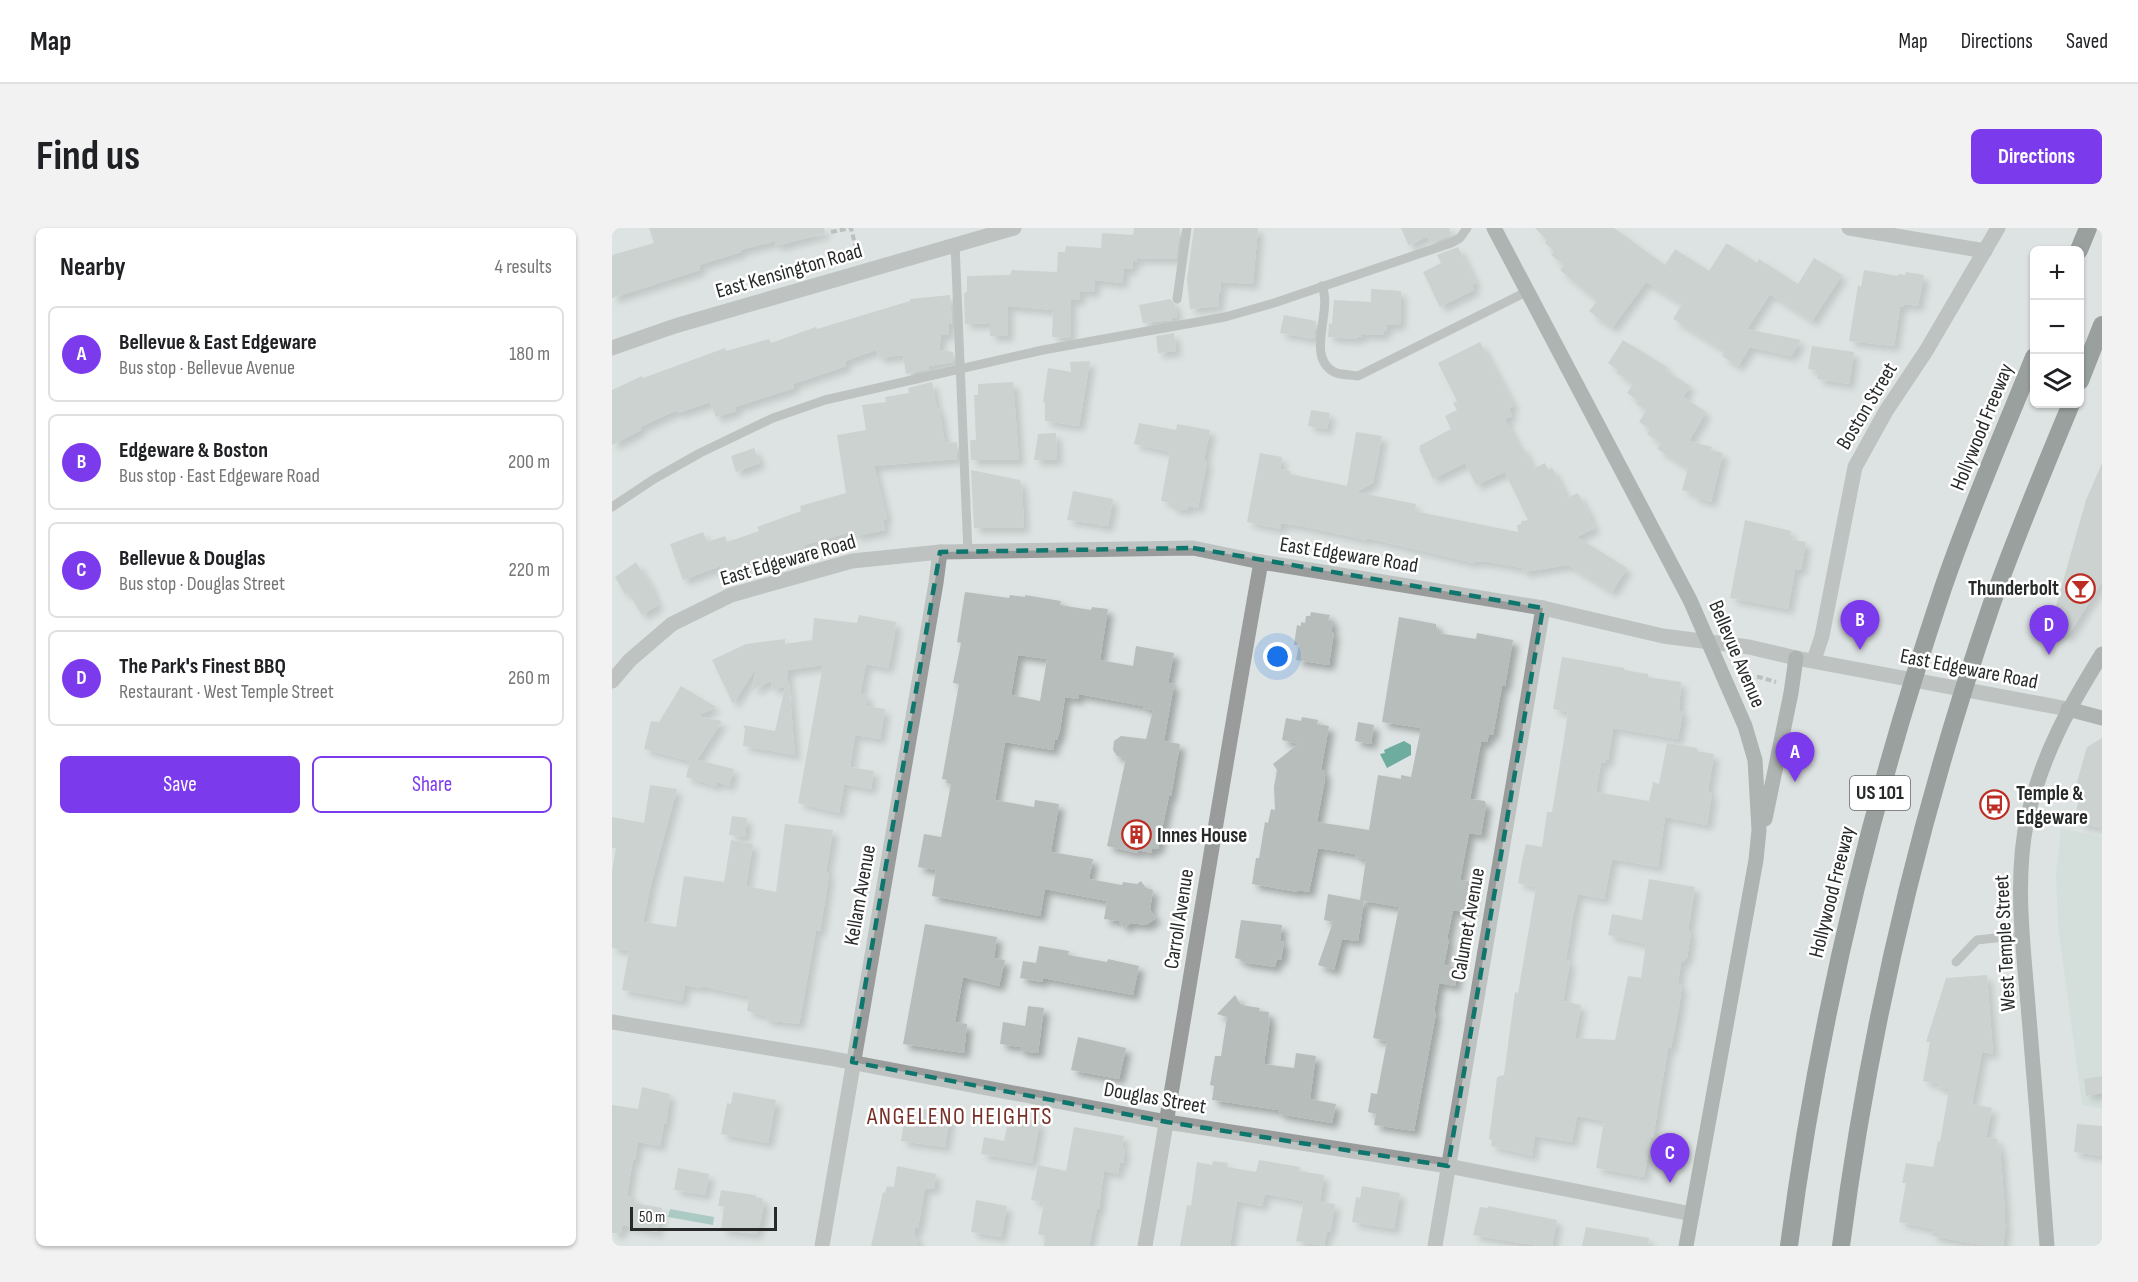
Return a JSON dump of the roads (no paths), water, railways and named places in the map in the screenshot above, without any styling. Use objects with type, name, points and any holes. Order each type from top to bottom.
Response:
[{"type":"highway","points":[[2081,246],[2088,228]]},
{"type":"highway","points":[[2084,369],[2102,325]]},
{"type":"highway","name":"Hollywood Freeway","points":[[1789,1246],[1810,1096],[1852,900],[1881,786],[1943,588],[1980,488],[2030,367]]},
{"type":"highway","name":"US 101","points":[[1841,1246],[1861,1105],[1880,1006],[1931,800],[1991,605],[2028,506],[2069,408]]},
{"type":"street","name":"East Kensington Road","points":[[612,348],[675,326],[1014,228]]},
{"type":"street","name":"Bellevue Avenue","points":[[1494,228],[1651,522],[1690,600],[1745,726],[1755,760],[1759,830],[1756,860],[1686,1246]]},
{"type":"street","points":[[1849,228],[1984,251]]},
{"type":"street","name":"Boston Street","points":[[1814,660],[1822,636],[1855,467],[1886,411],[1926,351],[1998,228]]},
{"type":"street","name":"East Edgeware Road","points":[[612,681],[630,660],[672,624],[731,595],[852,561],[940,552],[1193,548],[1261,562],[1543,608],[1663,636],[1749,647],[1796,658],[2068,709],[2102,718]]},
{"type":"street","name":"Kellam Avenue","points":[[822,1246],[940,552]]},
{"type":"street","name":"Carroll Avenue","points":[[1145,1246],[1261,562]]},
{"type":"street","name":"Calumet Avenue","points":[[1435,1246],[1543,608]]},
{"type":"street","name":"West Temple Street","points":[[2047,1246],[2023,935],[2022,865],[2028,817],[2037,780],[2068,709],[2102,654]]},
{"type":"street","points":[[1756,860],[1791,693],[1796,658]]},
{"type":"street","name":"Douglas Street","points":[[612,1022],[852,1062],[1167,1122],[1448,1166],[1692,1214]]},
{"type":"lane","points":[[1177,299],[1186,228]]},
{"type":"lane","points":[[612,507],[654,478],[700,453],[773,418],[825,400],[1043,350],[1225,317],[1274,303],[1451,243],[1460,238],[1467,228]]},
{"type":"lane","points":[[955,244],[968,553]]},
{"type":"lane","points":[[1322,286],[1327,297],[1319,349],[1323,361],[1335,372],[1358,376],[1528,291]]},
{"type":"lane","points":[[1956,962],[1977,940],[2023,935]]},
{"type":"place","name":"Thunderbolt","points":[[2080,588]]},
{"type":"place","name":"Edgeware & Boston","points":[[1860,650]]},
{"type":"place","name":"The Park's Finest BBQ","points":[[2049,655]]},
{"type":"place","name":"Bellevue & East Edgeware","points":[[1795,782]]},
{"type":"place","name":"Temple & Edgeware","points":[[1995,805]]},
{"type":"place","name":"Innes House","points":[[1136,835]]},
{"type":"place","name":"Bellevue & Douglas","points":[[1670,1183]]},
{"type":"district","name":"ANGELENO HEIGHTS","points":[[960,1116]]}]
